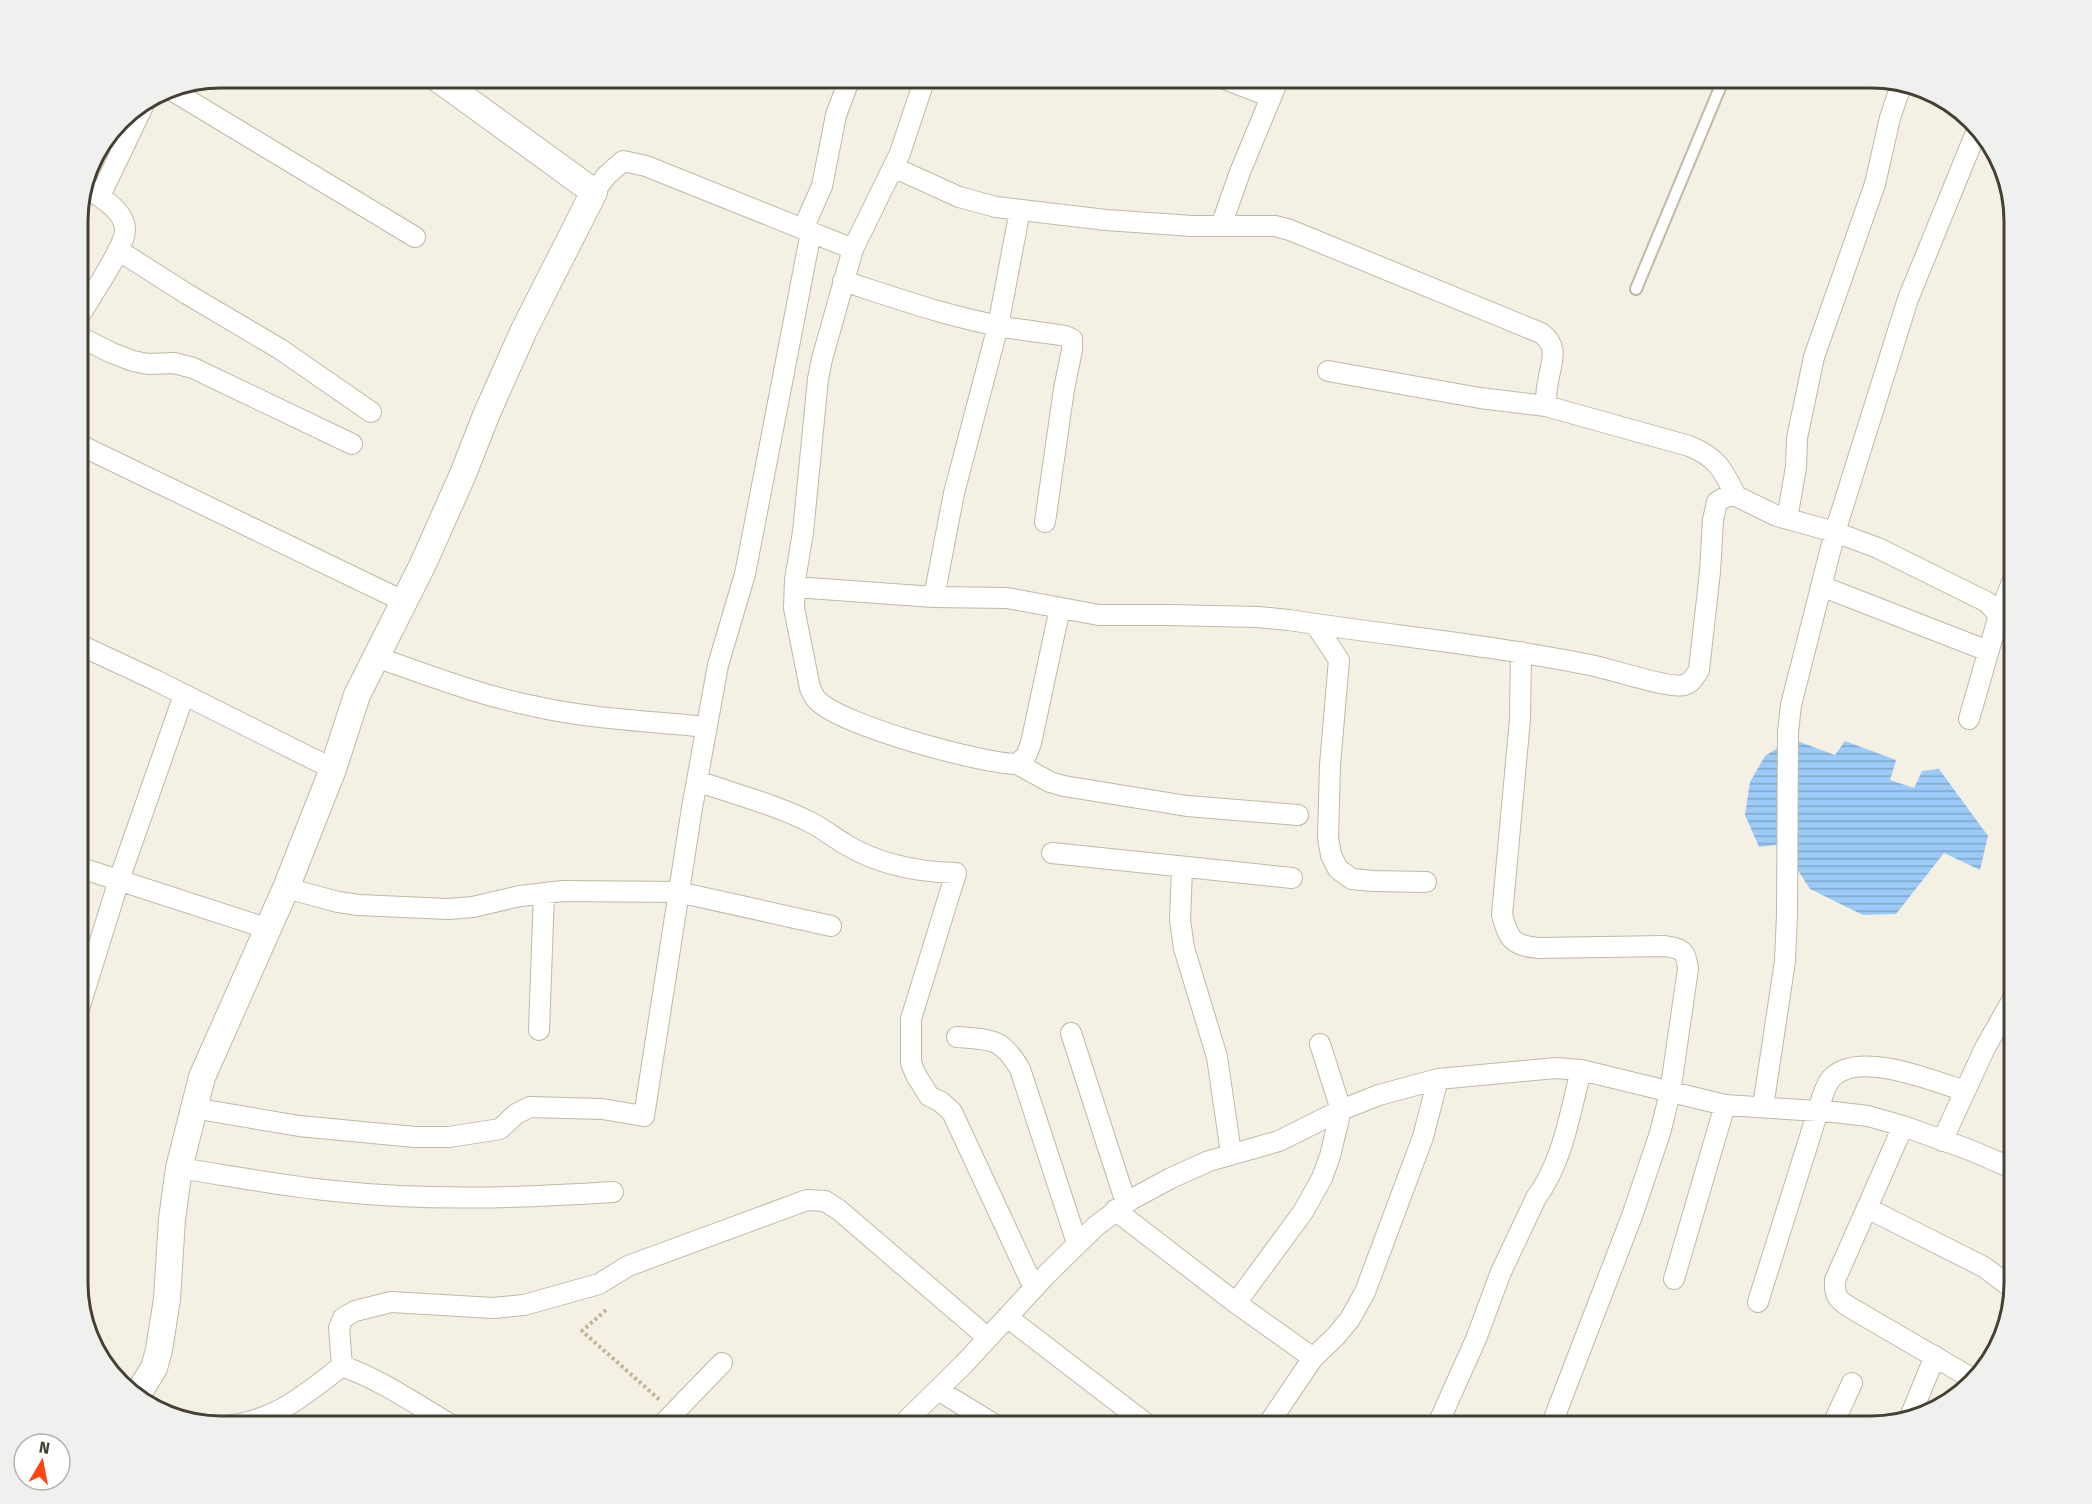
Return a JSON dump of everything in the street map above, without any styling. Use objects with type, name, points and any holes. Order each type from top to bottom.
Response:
[{"type":"street","points":[[451,88],[594,192]]},
{"type":"street","points":[[193,1108],[299,1126],[415,1137],[449,1137],[500,1128],[516,1114],[530,1107],[602,1109],[644,1116],[678,892],[718,665],[752,542],[807,231],[822,186],[836,115],[846,88]]},
{"type":"street","points":[[921,88],[893,167],[853,249],[818,379],[794,608],[808,677],[815,699],[827,708],[858,723],[898,737],[1003,764],[1017,764],[1050,782],[1064,786],[1187,806],[1298,815]]},
{"type":"street","points":[[1248,88],[1271,97]]},
{"type":"street","points":[[1221,226],[1240,172],[1275,88]]},
{"type":"street","points":[[1787,519],[1796,467],[1797,438],[1814,357],[1871,194],[1899,92]]},
{"type":"street","points":[[180,96],[415,237]]},
{"type":"street","points":[[92,192],[134,121]]},
{"type":"street","points":[[1763,1107],[1785,961],[1791,705],[1835,532],[1908,299],[1974,138]]},
{"type":"street","points":[[141,1389],[154,1368],[159,1350],[167,1299],[172,1219],[180,1168],[193,1108],[210,1054],[269,929],[333,770],[348,720],[376,657],[405,602],[456,490],[524,330],[594,192],[607,175],[623,161],[646,166],[853,249]]},
{"type":"street","points":[[893,167],[959,196],[996,207],[1106,220],[1221,226],[1275,226],[1290,230],[1541,333],[1549,339],[1552,350],[1546,406]]},
{"type":"street","points":[[89,299],[118,250],[125,230],[121,215],[92,192]]},
{"type":"street","points":[[934,597],[952,504],[998,326],[1020,210]]},
{"type":"street","points":[[118,250],[280,349],[371,412]]},
{"type":"street","points":[[843,281],[934,310],[998,326],[1072,339],[1045,522]]},
{"type":"street","points":[[89,342],[133,361],[148,364],[174,363],[194,368],[352,444]]},
{"type":"street","points":[[1328,371],[1480,398],[1546,406],[1672,441],[1705,452],[1716,461],[1736,496]]},
{"type":"street","points":[[89,449],[405,602]]},
{"type":"street","points":[[795,587],[934,597],[1008,598],[1099,615],[1258,617],[1521,652],[1683,686],[1693,680],[1699,670],[1710,572],[1713,520],[1717,502],[1726,495],[1736,496],[1777,516],[1835,532],[1878,548],[1988,602],[1999,615]]},
{"type":"street","points":[[1821,586],[1989,651]]},
{"type":"street","points":[[1969,720],[2004,603]]},
{"type":"street","points":[[1017,764],[1026,756],[1031,743],[1060,608]]},
{"type":"street","points":[[1315,624],[1339,660],[1330,765],[1328,838],[1331,855],[1338,869],[1352,879],[1426,882]]},
{"type":"street","points":[[89,649],[333,770]]},
{"type":"street","points":[[1521,652],[1520,719],[1502,915],[1512,940],[1522,947],[1665,946],[1683,951],[1687,958],[1688,969],[1670,1093],[1660,1133],[1632,1216],[1555,1416]]},
{"type":"street","points":[[376,657],[470,690],[536,707],[707,726]]},
{"type":"street","points":[[89,976],[118,880],[184,695]]},
{"type":"street","points":[[697,781],[795,815],[874,859],[915,870],[956,873],[911,1019],[911,1063],[929,1096],[940,1101],[952,1112],[1034,1288]]},
{"type":"street","points":[[1052,853],[1292,878]]},
{"type":"street","points":[[1182,868],[1180,920],[1184,948],[1217,1057],[1231,1154]]},
{"type":"street","points":[[89,871],[269,929]]},
{"type":"street","points":[[286,888],[338,902],[359,905],[448,909],[473,907],[544,893],[586,890],[678,892],[831,926]]},
{"type":"street","points":[[539,1030],[544,893]]},
{"type":"street","points":[[1942,1141],[1985,1048],[2004,1015]]},
{"type":"street","points":[[1071,1033],[1120,1207],[1236,1303],[1313,1358]]},
{"type":"street","points":[[957,1037],[997,1042],[1011,1054],[1020,1069],[1077,1244]]},
{"type":"street","points":[[1236,1303],[1303,1212],[1330,1156],[1341,1110],[1320,1044]]},
{"type":"street","points":[[1758,1302],[1818,1111],[1830,1080],[1843,1070],[1858,1067],[1884,1068],[1913,1074],[1965,1091]]},
{"type":"street","points":[[911,1416],[1077,1244],[1120,1207],[1190,1168],[1279,1141],[1341,1110],[1379,1095],[1438,1079],[1556,1068],[1581,1070],[1725,1105],[1868,1116],[1903,1126],[2004,1165]]},
{"type":"street","points":[[1441,1416],[1480,1330],[1501,1272],[1536,1198],[1556,1164],[1581,1070]]},
{"type":"street","points":[[1274,1416],[1313,1358],[1350,1319],[1365,1292],[1423,1137],[1438,1079]]},
{"type":"street","points":[[1674,1279],[1725,1105]]},
{"type":"street","points":[[1903,1126],[1835,1280],[1834,1290],[1836,1297],[1851,1308],[1966,1375]]},
{"type":"street","points":[[180,1168],[334,1191],[387,1195],[515,1198],[613,1192]]},
{"type":"street","points":[[342,1366],[339,1328],[343,1318],[355,1311],[391,1302],[493,1308],[524,1305],[599,1284],[628,1266],[807,1200],[825,1201],[839,1210],[988,1338]]},
{"type":"street","points":[[1867,1208],[1984,1267],[2004,1282]]},
{"type":"street","points":[[1007,1317],[1136,1416]]},
{"type":"street","points":[[1914,1408],[1935,1356]]},
{"type":"street","points":[[671,1416],[722,1364]]},
{"type":"street","points":[[272,1415],[306,1394],[342,1366]]},
{"type":"street","points":[[342,1366],[382,1384],[436,1416]]},
{"type":"street","points":[[1837,1416],[1852,1383]]},
{"type":"street","points":[[938,1390],[981,1416]]},
{"type":"lane","points":[[1636,289],[1720,88]]},
{"type":"path","points":[[606,1310],[582,1331],[665,1416]]},
{"type":"water","points":[[1792,739],[1835,755],[1845,741],[1896,760],[1890,780],[1914,788],[1922,771],[1939,769],[1988,836],[1980,870],[1944,853],[1896,914],[1863,915],[1810,889],[1781,844],[1759,847],[1745,815],[1750,782],[1765,756]]}]
